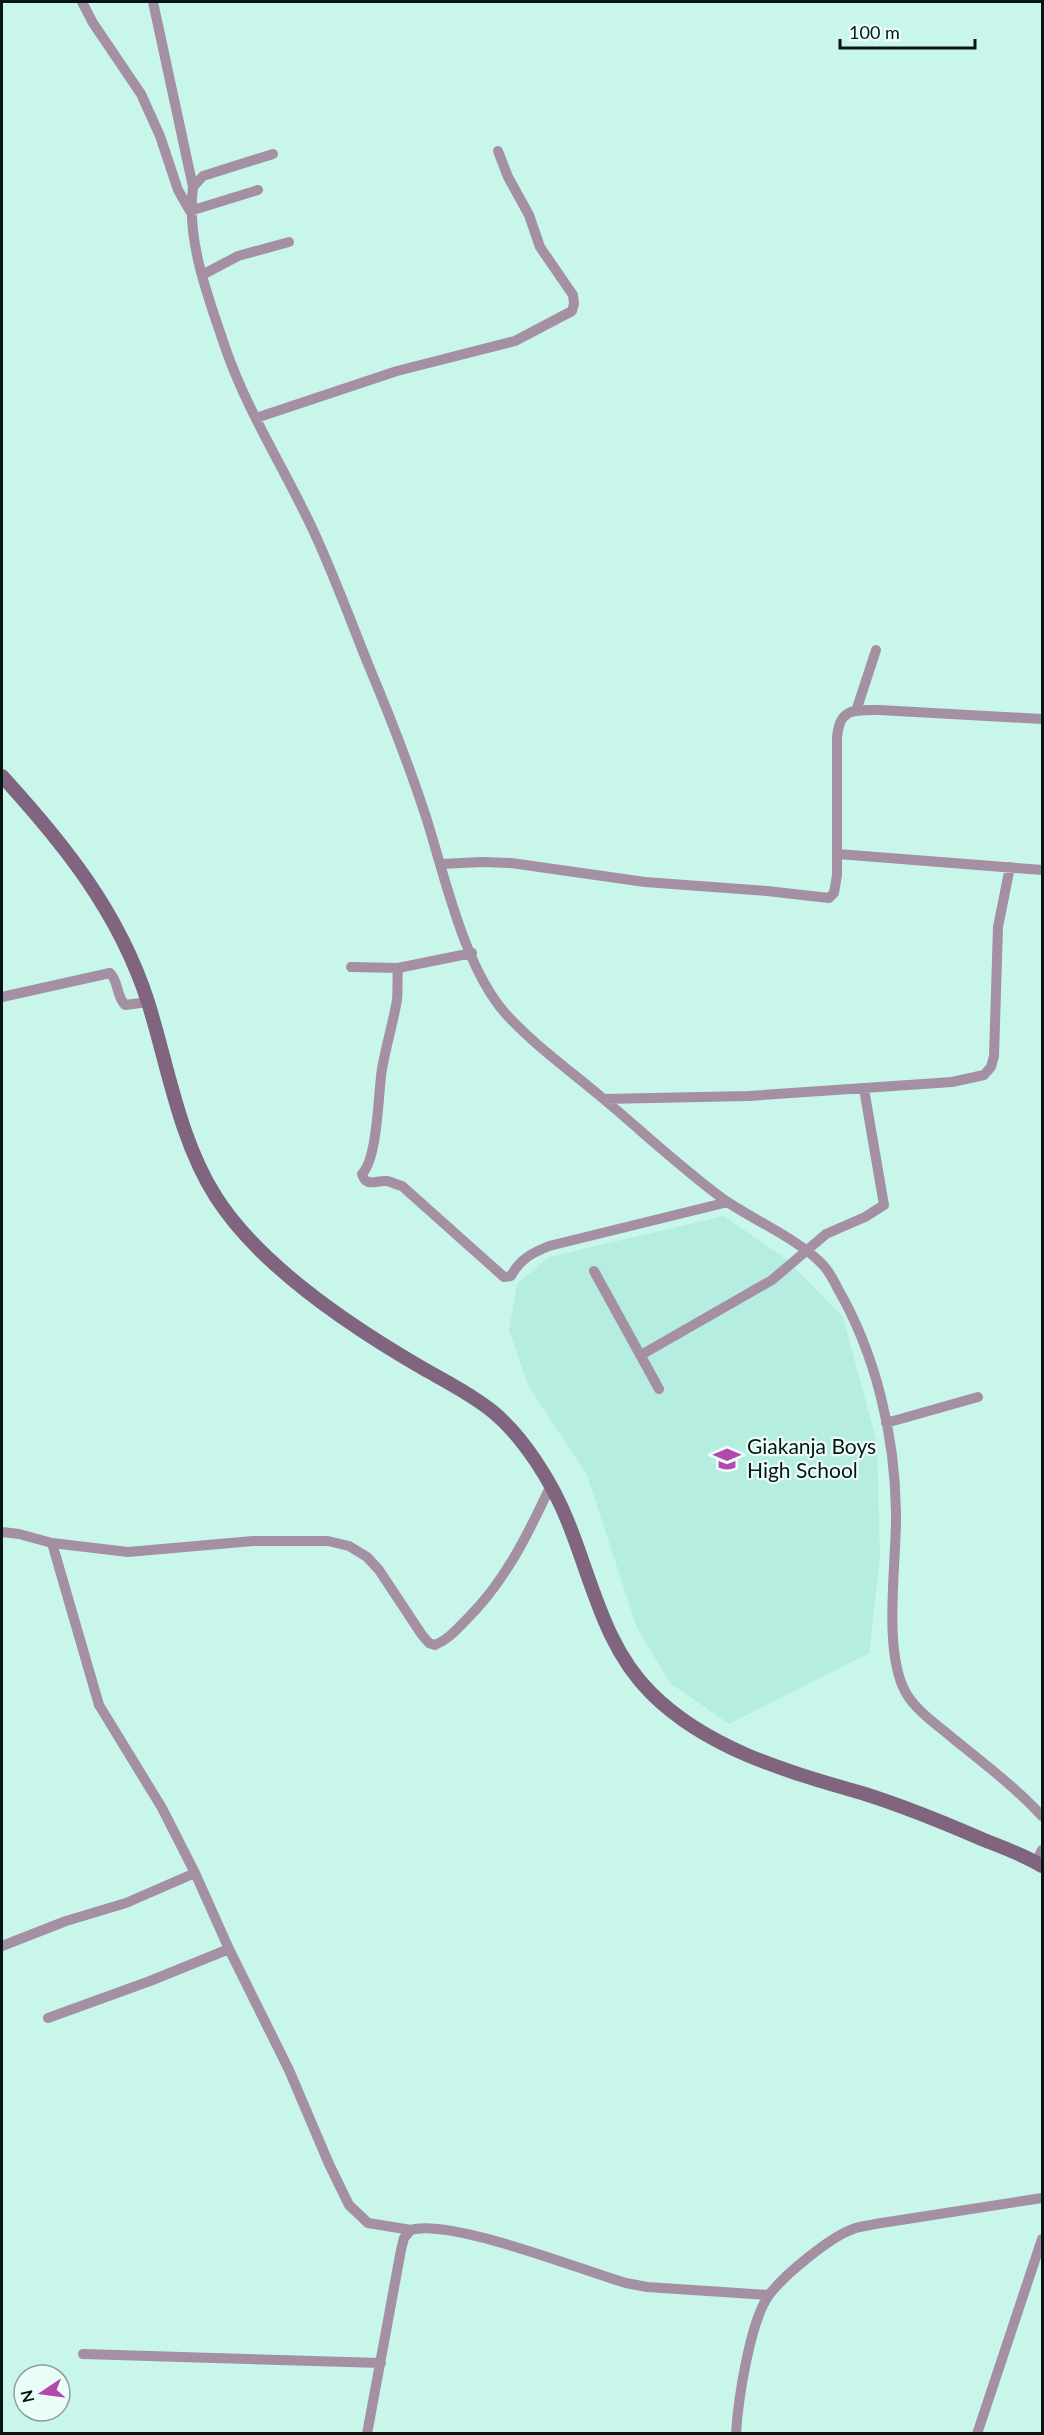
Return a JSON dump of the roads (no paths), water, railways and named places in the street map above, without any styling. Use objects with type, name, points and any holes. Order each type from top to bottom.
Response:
[{"type":"main road","points":[[2,776],[57,839],[93,887],[126,948],[148,1002],[187,1132],[216,1197],[256,1247],[279,1269],[352,1324],[424,1370],[452,1384],[493,1412],[512,1432],[552,1485],[569,1523],[586,1576],[611,1637],[649,1691],[697,1730],[753,1758],[916,1811],[1040,1859]]},
{"type":"street","points":[[82,2],[141,94],[160,136],[178,190],[190,211]]},
{"type":"street","points":[[153,2],[193,187],[190,211],[202,275],[228,353],[256,418],[313,530],[340,594],[411,772],[471,953],[489,993],[506,1014],[530,1037],[686,1169],[728,1202],[824,1265],[853,1318],[867,1354],[886,1423],[895,1479],[893,1621],[896,1660],[902,1682],[908,1696],[930,1718],[1014,1787],[1041,1813]]},
{"type":"street","points":[[256,418],[397,371],[515,341],[572,311],[573,295],[540,247],[529,215],[508,177],[498,151]]},
{"type":"street","points":[[193,187],[203,176],[273,154]]},
{"type":"street","points":[[190,211],[258,190]]},
{"type":"street","points":[[202,275],[238,256],[289,242]]},
{"type":"street","points":[[856,711],[876,650]]},
{"type":"street","points":[[441,864],[482,861],[511,863],[645,882],[767,891],[825,898],[834,893],[838,854],[838,724],[844,715],[856,711],[895,710],[1042,719]]},
{"type":"street","points":[[838,854],[1042,870]]},
{"type":"street","points":[[604,1099],[749,1096],[908,1087],[961,1081],[988,1072],[994,1056],[998,927],[1010,867]]},
{"type":"street","points":[[351,967],[398,968],[471,953]]},
{"type":"street","points":[[398,968],[397,1000],[387,1035],[376,1128],[367,1168],[362,1173],[365,1181],[369,1183],[387,1181],[402,1186],[504,1277],[511,1276],[518,1263],[532,1253],[549,1246],[728,1202]]},
{"type":"street","points":[[2,997],[110,973],[115,979],[119,996],[125,1005],[148,1002]]},
{"type":"street","points":[[641,1355],[771,1280],[826,1234],[865,1217],[884,1204],[864,1089]]},
{"type":"street","points":[[594,1271],[659,1389]]},
{"type":"street","points":[[886,1423],[978,1397]]},
{"type":"street","points":[[2,1532],[52,1543],[128,1552],[253,1541],[328,1542],[349,1546],[367,1557],[379,1569],[422,1635],[429,1643],[435,1645],[447,1640],[486,1600],[504,1576],[522,1548],[552,1485]]},
{"type":"street","points":[[52,1543],[99,1705],[162,1808],[195,1873],[229,1949],[289,2070],[349,2205],[368,2223],[411,2230],[428,2227],[502,2244],[626,2283],[647,2287],[769,2295]]},
{"type":"street","points":[[2,1946],[66,1921],[126,1904],[195,1873]]},
{"type":"street","points":[[48,2018],[229,1949]]},
{"type":"street","points":[[736,2433],[749,2354],[757,2322],[769,2295],[796,2268],[829,2242],[852,2229],[910,2217],[1042,2198]]},
{"type":"street","points":[[367,2433],[401,2250],[411,2230]]},
{"type":"street","points":[[976,2433],[1042,2239]]},
{"type":"street","points":[[83,2354],[381,2363]]},
{"type":"place","name":"Giakanja Boys High School","points":[[727,1459]]}]
